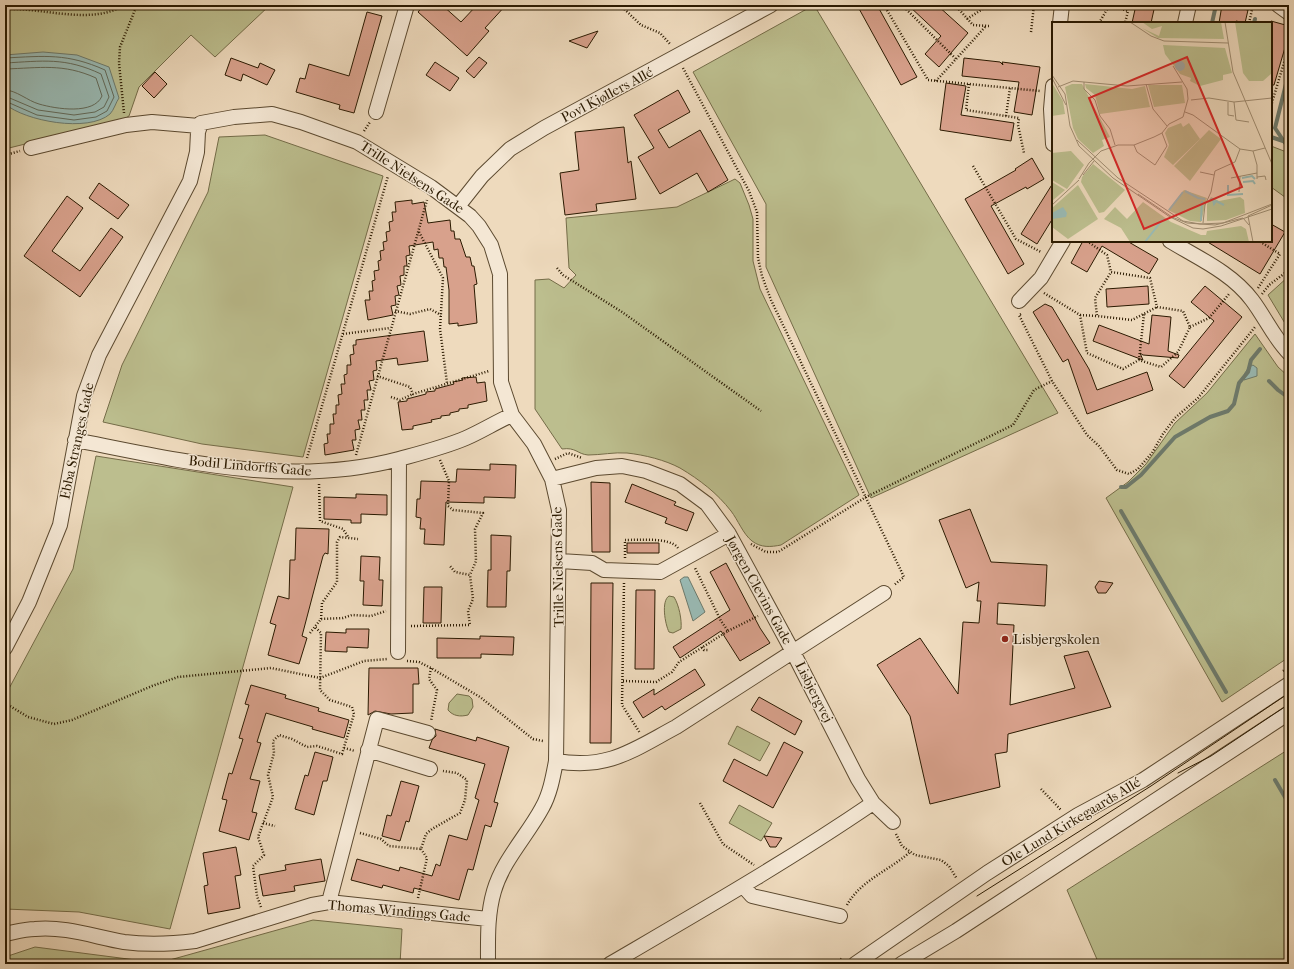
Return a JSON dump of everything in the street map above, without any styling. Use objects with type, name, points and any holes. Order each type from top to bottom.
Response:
[{"type":"street","points":[[376,112],[407,5]]},
{"type":"street","name":"Povl Kjøllers Allé","points":[[459,205],[482,176],[510,149],[544,128],[772,5]]},
{"type":"street","points":[[1060,22],[1062,5]]},
{"type":"street","points":[[1185,22],[1189,5]]},
{"type":"street","points":[[1278,5],[1289,13]]},
{"type":"street","points":[[1052,96],[1050,109],[1052,132]]},
{"type":"street","name":"Trille Nielsens Gade","points":[[31,148],[126,125],[152,122],[199,126],[205,121],[216,119],[272,114],[357,142],[459,205],[479,226],[496,258],[501,290],[499,368],[501,382],[512,415],[534,444],[552,479],[559,510],[560,562],[558,744],[556,761],[551,785],[542,807],[506,864],[494,890],[488,919],[488,964]]},
{"type":"street","name":"Ebba Stranges Gade","points":[[5,648],[29,602],[60,525],[84,396],[99,355],[190,181],[197,152],[199,126]]},
{"type":"street","points":[[1019,307],[1041,278],[1062,242]]},
{"type":"street","points":[[1172,242],[1227,275],[1253,301],[1262,317],[1289,353]]},
{"type":"street","name":"Bodil Lindorffs Gade","points":[[75,440],[208,466],[318,472],[352,469],[399,459],[465,438],[512,415]]},
{"type":"street","points":[[398,657],[399,459]]},
{"type":"street","name":"Jørgen Clevins Gade","points":[[552,479],[596,468],[622,466],[646,470],[680,484],[707,504],[729,534],[793,652],[676,727],[622,756],[602,762],[577,764],[556,761]]},
{"type":"street","points":[[560,562],[592,563],[604,570],[660,572],[688,558],[729,534]]},
{"type":"street","name":"Lisbjergvej","points":[[884,593],[793,652],[858,778],[873,803],[893,822]]},
{"type":"street","name":"Ole Lund Kirkegaards Allé","points":[[855,964],[964,888],[1078,815],[1142,780],[1289,684]]},
{"type":"street","name":"Ole Lund Kirkegaards Allé","points":[[901,964],[920,959],[956,931],[1289,713]]},
{"type":"street","points":[[329,902],[377,719],[428,733]]},
{"type":"street","points":[[368,750],[430,769]]},
{"type":"street","points":[[610,964],[809,846],[873,803]]},
{"type":"street","points":[[743,886],[752,896],[840,916]]},
{"type":"street","name":"Thomas Windings Gade","points":[[5,934],[36,928],[82,932],[125,942],[171,943],[195,941],[312,905],[329,902],[488,919]]},
{"type":"path","points":[[5,10],[72,14],[108,13],[124,5]]},
{"type":"path","points":[[126,125],[119,63],[120,48],[137,5]]},
{"type":"path","points":[[620,5],[641,25],[660,33],[670,44],[749,191],[757,212],[758,258],[762,276],[771,300],[904,577],[884,593]]},
{"type":"path","points":[[884,5],[928,80],[1010,88],[1052,89]]},
{"type":"path","points":[[902,5],[956,59]]},
{"type":"path","points":[[936,81],[987,26],[973,26],[955,5]]},
{"type":"path","points":[[967,18],[989,5]]},
{"type":"path","points":[[1031,32],[1034,5]]},
{"type":"path","points":[[1249,22],[1253,5]]},
{"type":"path","points":[[1100,22],[1109,6],[1128,11],[1125,22]]},
{"type":"path","points":[[1272,103],[1289,46]]},
{"type":"path","points":[[969,84],[966,110],[1019,118],[1018,125],[1024,153]]},
{"type":"path","points":[[1006,116],[1010,88]]},
{"type":"path","points":[[357,142],[376,112]]},
{"type":"path","points":[[303,472],[392,163]]},
{"type":"path","points":[[973,166],[1016,239],[1041,252],[1038,258]]},
{"type":"path","points":[[352,469],[430,186]]},
{"type":"path","points":[[418,231],[443,278],[440,329],[447,383]]},
{"type":"path","points":[[1088,242],[1107,255],[1111,272],[1094,298]]},
{"type":"path","points":[[1253,301],[1280,254],[1261,242]]},
{"type":"path","points":[[557,268],[563,275],[622,312],[761,411]]},
{"type":"path","points":[[1253,301],[1269,285],[1289,270]]},
{"type":"path","points":[[1111,272],[1150,278],[1157,307]]},
{"type":"path","points":[[1080,315],[1087,353],[1124,369],[1139,360],[1161,367],[1178,352],[1190,327],[1209,318],[1237,285]]},
{"type":"path","points":[[1039,298],[1048,286]]},
{"type":"path","points":[[1044,293],[1080,315],[1132,320],[1157,307],[1183,311],[1190,327]]},
{"type":"path","points":[[1091,296],[1094,298],[1098,316]]},
{"type":"path","points":[[1019,307],[1019,315]]},
{"type":"path","points":[[1019,307],[1019,315],[1052,381],[1087,435],[1099,446],[1117,470],[1129,474],[1138,470],[1175,418],[1198,398],[1262,317]]},
{"type":"path","points":[[395,312],[410,314],[430,309],[441,315]]},
{"type":"path","points":[[1139,360],[1144,314]]},
{"type":"path","points":[[343,334],[390,328]]},
{"type":"path","points":[[391,397],[400,400],[413,394],[447,383],[499,368]]},
{"type":"path","points":[[377,376],[410,387],[413,394]]},
{"type":"path","points":[[746,541],[758,549],[766,552],[778,552],[866,497],[1014,425],[1034,390],[1052,381]]},
{"type":"path","points":[[398,626],[470,625],[468,610],[473,599],[470,574],[476,561],[475,529],[483,513],[453,510],[448,506],[449,481],[436,448]]},
{"type":"path","points":[[318,472],[320,521],[343,529],[350,538]]},
{"type":"path","points":[[310,633],[321,619],[322,603],[337,582],[337,542],[340,537],[358,539]]},
{"type":"path","points":[[646,744],[622,705],[625,540],[665,541],[676,545],[683,556],[688,558],[693,563],[721,621],[728,631]]},
{"type":"path","points":[[450,566],[455,572],[470,574]]},
{"type":"path","points":[[623,681],[656,682],[672,672],[679,662],[702,647],[728,631],[770,610]]},
{"type":"path","points":[[321,619],[343,618],[352,615],[371,616],[382,611],[398,611]]},
{"type":"path","points":[[265,919],[257,896],[253,866],[264,855],[258,837],[273,797],[268,775],[274,753],[273,741],[279,735],[292,739],[307,747],[317,746],[342,754],[354,714],[352,707],[330,700],[320,690],[321,633],[315,626]]},
{"type":"path","points":[[702,647],[704,650],[709,650]]},
{"type":"path","points":[[5,703],[28,717],[54,724],[72,720],[152,686],[178,677],[271,668],[320,678],[371,659],[398,657],[419,662],[480,697],[533,739],[558,744]]},
{"type":"path","points":[[428,733],[437,690],[429,679],[431,668]]},
{"type":"path","points":[[421,848],[426,834],[460,813],[463,808],[467,786],[467,780],[457,773],[430,769]]},
{"type":"path","points":[[1041,789],[1062,812]]},
{"type":"path","points":[[700,803],[723,844],[766,872]]},
{"type":"path","points":[[893,822],[895,832],[902,846],[915,855],[941,860],[949,866],[964,888]]},
{"type":"path","points":[[264,823],[275,826]]},
{"type":"path","points":[[347,830],[380,839],[389,846],[421,848]]},
{"type":"path","points":[[417,903],[427,858],[421,848]]},
{"type":"path","points":[[840,916],[850,898],[870,879],[898,862],[910,852]]},
{"type":"green space","points":[[5,5],[270,5],[215,57],[191,35],[139,87],[129,116],[122,120],[5,149]]},
{"type":"green space","points":[[814,5],[1058,413],[871,498],[766,267],[766,204],[693,72]]},
{"type":"green space","points":[[265,135],[383,176],[303,457],[202,444],[103,422],[122,365],[208,192],[219,137]]},
{"type":"green space","points":[[1272,146],[1289,153],[1289,200],[1272,188]]},
{"type":"green space","points":[[735,179],[740,183],[753,219],[753,261],[760,289],[859,495],[781,545],[774,546],[762,546],[752,541],[746,535],[731,511],[720,498],[701,482],[674,465],[655,458],[627,453],[588,455],[570,449],[562,449],[535,409],[535,280],[549,279],[564,288],[576,275],[569,268],[566,218],[677,207]]},
{"type":"green space","points":[[1289,276],[1289,330],[1268,295]]},
{"type":"green space","points":[[1255,334],[1278,367],[1289,377],[1289,657],[1222,702],[1106,498],[1128,482],[1146,464],[1175,423],[1207,393]]},
{"type":"green space","points":[[96,456],[293,487],[170,929],[79,912],[5,909],[5,696],[73,569]]},
{"type":"green space","points":[[669,596],[674,597],[676,600],[681,621],[681,629],[673,633],[669,632],[664,613],[665,603]]},
{"type":"green space","points":[[457,694],[469,696],[472,699],[473,707],[468,715],[457,716],[448,710],[449,703]]},
{"type":"green space","points":[[737,726],[770,743],[760,761],[728,744]]},
{"type":"green space","points":[[1289,749],[1289,964],[1099,964],[1067,890]]},
{"type":"green space","points":[[739,805],[772,823],[761,841],[729,823]]},
{"type":"green space","points":[[313,920],[402,929],[400,964],[5,964],[5,957],[35,947],[159,963]]},
{"type":"water","points":[[43,52],[77,55],[109,67],[119,98],[110,114],[100,120],[72,124],[41,120],[14,110],[5,104],[5,55]]},
{"type":"water","points":[[1253,365],[1257,368],[1257,376],[1244,380],[1246,371]]},
{"type":"water","points":[[684,577],[688,577],[705,612],[693,621],[680,580]]},
{"type":"building","points":[[424,5],[442,5],[461,22],[477,5],[506,5],[485,28],[489,31],[467,56],[418,12]]},
{"type":"building","points":[[857,5],[877,5],[917,77],[901,85]]},
{"type":"building","points":[[908,5],[937,5],[968,33],[939,67],[925,54],[941,36]]},
{"type":"building","points":[[1136,5],[1155,5],[1151,22],[1132,22]]},
{"type":"building","points":[[1222,5],[1239,5],[1239,8],[1248,10],[1245,22],[1219,22]]},
{"type":"building","points":[[367,12],[382,16],[354,113],[339,109],[340,105],[296,92],[300,78],[305,79],[309,64],[349,76]]},
{"type":"building","points":[[1271,22],[1289,26],[1289,34],[1274,85],[1272,85]]},
{"type":"building","points":[[598,31],[587,48],[569,41]]},
{"type":"building","points":[[479,57],[487,63],[474,78],[466,71]]},
{"type":"building","points":[[231,58],[258,68],[260,63],[275,70],[267,85],[243,74],[241,81],[225,75]]},
{"type":"building","points":[[964,58],[1000,62],[1003,65],[1002,62],[1040,67],[1032,115],[1014,112],[1019,82],[962,76]]},
{"type":"building","points":[[435,62],[459,78],[450,91],[426,75]]},
{"type":"building","points":[[155,72],[167,84],[154,98],[142,86]]},
{"type":"building","points":[[946,83],[966,86],[961,115],[1014,123],[1011,141],[940,130]]},
{"type":"building","points":[[678,90],[690,112],[658,130],[669,148],[700,130],[728,180],[708,192],[697,173],[660,194],[638,157],[654,148],[634,115]]},
{"type":"building","points":[[624,127],[628,163],[631,161],[636,199],[596,204],[597,211],[565,215],[560,173],[579,170],[575,132]]},
{"type":"building","points":[[1032,158],[1044,179],[991,206],[1024,264],[1008,274],[965,199],[1016,170],[1015,169]]},
{"type":"building","points":[[99,183],[129,205],[118,219],[89,198]]},
{"type":"building","points":[[1052,185],[1052,220],[1037,244],[1021,234]]},
{"type":"building","points":[[67,196],[83,208],[52,251],[80,271],[111,228],[123,237],[80,297],[24,256]]},
{"type":"building","points":[[412,200],[412,204],[424,202],[428,223],[450,220],[451,231],[454,231],[455,239],[460,239],[466,257],[470,257],[472,266],[474,266],[477,284],[474,285],[477,323],[458,326],[458,323],[449,324],[449,290],[446,267],[444,267],[443,258],[439,258],[438,249],[434,250],[433,242],[409,246],[410,255],[406,256],[407,266],[404,266],[404,275],[400,276],[401,285],[397,286],[399,295],[395,296],[396,305],[391,306],[393,315],[368,320],[365,300],[370,300],[369,291],[373,291],[372,281],[375,280],[374,271],[379,270],[378,261],[381,260],[380,251],[384,250],[383,242],[387,241],[386,232],[390,231],[389,222],[393,221],[392,212],[396,212],[395,202]]},
{"type":"building","points":[[1272,225],[1285,232],[1260,274],[1208,242],[1272,242]]},
{"type":"building","points":[[1082,242],[1129,242],[1158,259],[1149,274],[1102,246],[1087,272],[1071,263]]},
{"type":"building","points":[[1148,286],[1149,304],[1107,307],[1106,289]]},
{"type":"building","points":[[1205,286],[1242,317],[1184,388],[1169,376],[1214,321],[1191,302]]},
{"type":"building","points":[[1045,304],[1052,307],[1089,369],[1097,390],[1147,372],[1153,390],[1087,414],[1068,359],[1063,362],[1033,312]]},
{"type":"building","points":[[1152,315],[1171,317],[1168,351],[1179,355],[1178,358],[1143,355],[1140,353],[1143,360],[1093,341],[1099,325],[1149,344]]},
{"type":"building","points":[[424,331],[428,361],[398,365],[397,358],[376,361],[377,370],[373,371],[374,380],[369,381],[371,390],[367,390],[368,400],[364,400],[365,410],[361,410],[362,420],[358,420],[360,429],[355,430],[356,440],[352,440],[354,450],[325,455],[324,444],[328,443],[327,434],[330,434],[330,424],[334,424],[333,414],[336,414],[336,405],[339,405],[338,395],[342,394],[341,384],[345,384],[344,375],[347,374],[347,365],[351,365],[350,355],[354,354],[353,345],[356,345],[356,340]]},
{"type":"building","points":[[476,377],[477,383],[485,382],[487,401],[468,405],[468,408],[459,409],[459,411],[450,413],[450,415],[441,416],[441,418],[431,420],[432,422],[413,426],[413,429],[402,430],[398,402],[407,401],[407,399],[426,394],[426,392],[435,391],[435,389],[454,384],[453,382],[463,380],[462,378]]},
{"type":"building","points":[[490,464],[516,465],[515,498],[484,497],[484,503],[446,502],[444,545],[424,544],[425,529],[420,529],[421,518],[416,517],[417,499],[420,499],[421,481],[456,482],[457,469],[490,470]]},
{"type":"building","points":[[591,482],[610,483],[610,552],[592,552]]},
{"type":"building","points":[[632,484],[676,502],[674,505],[694,513],[687,531],[665,523],[667,518],[625,502]]},
{"type":"building","points":[[356,494],[387,495],[387,515],[361,514],[361,523],[351,523],[351,520],[324,519],[324,497],[356,498]]},
{"type":"building","points":[[970,509],[991,562],[1047,565],[1045,606],[998,603],[997,624],[1014,625],[1010,705],[1075,688],[1064,656],[1088,651],[1111,707],[1008,734],[1007,752],[995,754],[1000,787],[930,804],[910,716],[877,665],[920,638],[958,694],[963,622],[979,623],[981,601],[977,601],[979,582],[966,588],[939,520]]},
{"type":"building","points":[[296,528],[329,529],[328,554],[325,553],[323,556],[302,636],[307,638],[299,664],[268,655],[276,625],[270,623],[278,596],[289,599],[290,560],[295,560]]},
{"type":"building","points":[[491,535],[511,536],[510,571],[507,571],[506,607],[487,607],[488,570],[491,570]]},
{"type":"building","points":[[627,543],[659,543],[659,553],[627,553]]},
{"type":"building","points":[[361,556],[380,557],[379,580],[383,580],[382,606],[363,605],[364,581],[360,581]]},
{"type":"building","points":[[726,563],[760,628],[770,643],[740,661],[721,631],[680,658],[673,647],[730,610],[710,572]]},
{"type":"building","points":[[1099,581],[1113,583],[1106,593],[1098,593],[1095,587]]},
{"type":"building","points":[[591,583],[613,583],[611,743],[590,743]]},
{"type":"building","points":[[424,587],[442,587],[441,623],[423,623]]},
{"type":"building","points":[[636,590],[655,590],[654,669],[635,669]]},
{"type":"building","points":[[346,629],[369,629],[368,648],[347,647],[347,652],[325,651],[326,632],[346,633]]},
{"type":"building","points":[[480,636],[514,637],[513,655],[481,654],[481,658],[437,658],[437,638],[480,639]]},
{"type":"building","points":[[369,668],[418,668],[419,684],[413,684],[413,713],[391,714],[375,711],[368,715]]},
{"type":"building","points":[[695,669],[705,685],[665,710],[662,706],[643,718],[633,702],[654,689],[654,695]]},
{"type":"building","points":[[251,685],[286,695],[285,698],[319,708],[318,711],[349,720],[344,738],[266,713],[257,742],[261,743],[250,779],[260,781],[252,812],[257,813],[249,840],[219,831],[227,800],[222,799],[229,773],[232,774],[243,739],[239,738],[249,705],[245,704]]},
{"type":"building","points":[[759,697],[802,721],[795,735],[751,710]]},
{"type":"building","points":[[435,729],[476,741],[477,737],[509,747],[494,802],[498,803],[491,827],[485,825],[473,870],[468,869],[459,900],[414,888],[413,893],[383,885],[382,888],[351,880],[357,859],[399,871],[400,867],[432,876],[436,864],[440,866],[449,835],[467,840],[479,800],[475,798],[485,764],[429,748],[432,740],[436,736]]},
{"type":"building","points":[[784,742],[803,752],[773,808],[723,781],[734,759],[767,776]]},
{"type":"building","points":[[315,752],[333,757],[327,781],[323,781],[314,815],[295,809],[305,775],[308,776]]},
{"type":"building","points":[[401,781],[419,786],[409,822],[406,821],[400,841],[382,836],[387,815],[391,816]]},
{"type":"building","points":[[764,836],[782,838],[776,847],[770,847]]},
{"type":"building","points":[[236,847],[241,875],[235,876],[240,908],[208,914],[204,886],[208,885],[203,853]]},
{"type":"building","points":[[321,859],[325,881],[294,886],[295,891],[263,896],[259,875],[286,870],[285,865]]},
{"type":"waterway","points":[[1212,22],[1216,5]]},
{"type":"waterway","points":[[1285,143],[1275,128],[1289,72]]},
{"type":"waterway","points":[[1272,137],[1289,143]]},
{"type":"waterway","points":[[1121,487],[1126,487],[1141,475],[1175,437],[1210,417],[1228,411],[1234,404],[1239,383],[1248,372],[1251,360],[1260,349]]},
{"type":"waterway","points":[[1269,381],[1289,398]]},
{"type":"waterway","points":[[1121,511],[1226,692]]},
{"type":"waterway","points":[[1275,780],[1289,804]]},
{"type":"tram line","points":[[977,896],[1151,786],[1289,693]]},
{"type":"tram line","points":[[1178,773],[1211,756],[1289,704]]},
{"type":"place","name":"Lisbjergskolen","points":[[1005,639]]}]
